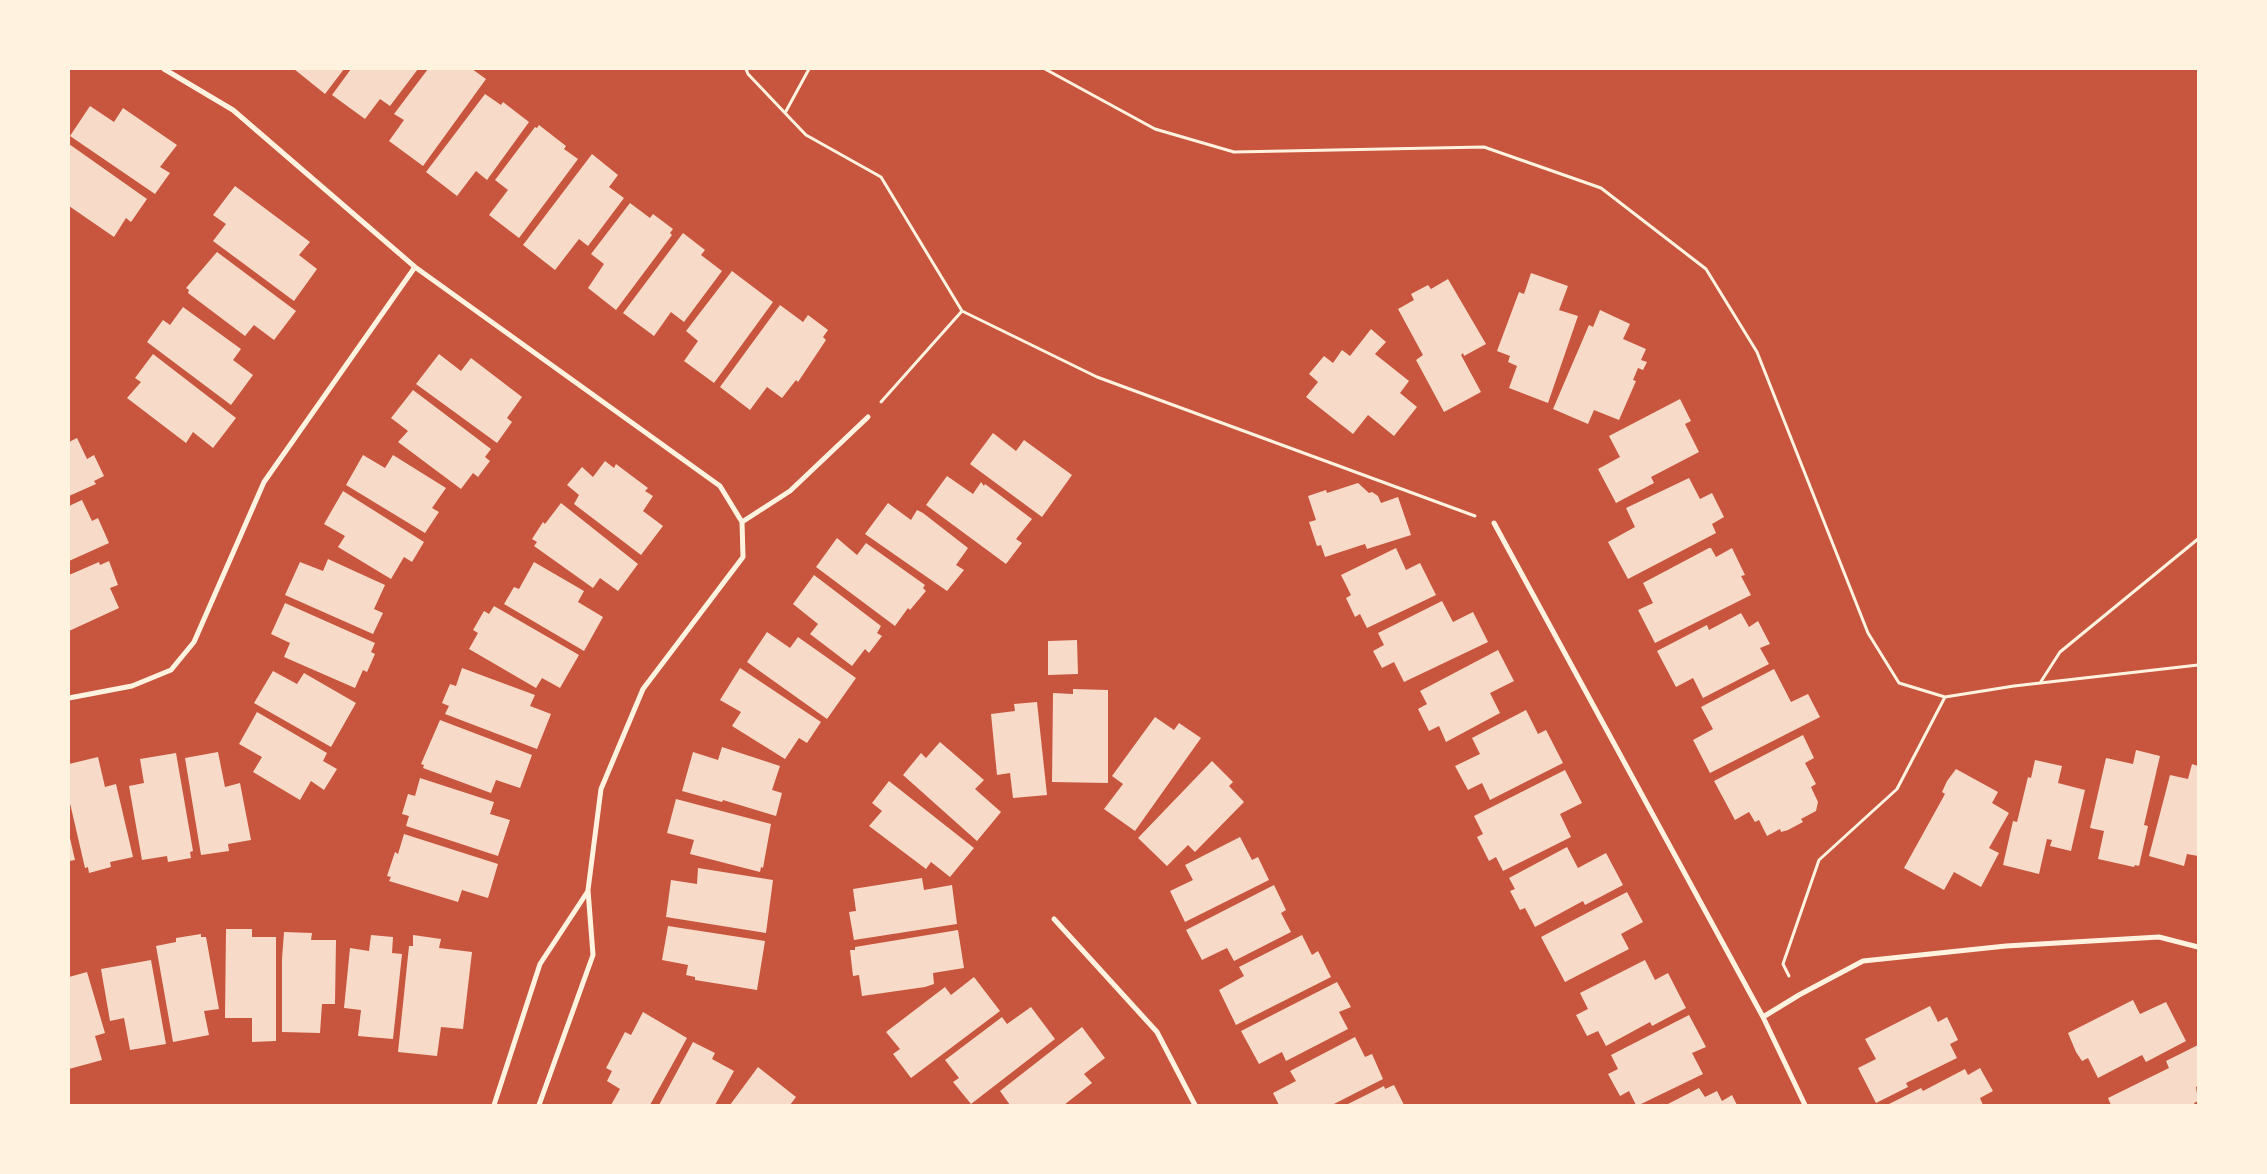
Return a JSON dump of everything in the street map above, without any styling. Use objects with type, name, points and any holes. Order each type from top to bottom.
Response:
[{"type":"street","points":[[164,69],[233,110],[415,267],[720,486],[742,522],[743,557],[643,689],[601,789],[588,890],[593,955],[539,1105]]},
{"type":"street","points":[[69,698],[132,686],[171,670],[194,642],[264,482],[415,267]]},
{"type":"street","points":[[742,522],[790,491],[868,417]]},
{"type":"street","points":[[1494,524],[1762,1017],[1805,1105]]},
{"type":"street","points":[[494,1105],[540,964],[588,890]]},
{"type":"street","points":[[1054,919],[1157,1032],[1195,1105]]},
{"type":"street","points":[[1762,1017],[1798,995],[1863,961],[2006,946],[2159,937],[2198,947]]},
{"type":"path","points":[[746,69],[748,74],[806,135],[881,177],[962,311],[1097,377],[1494,524]]},
{"type":"path","points":[[785,113],[809,69]]},
{"type":"path","points":[[1045,69],[1155,129],[1234,152],[1484,147],[1602,188],[1706,269],[1757,352],[1868,633],[1899,682],[1944,696],[2198,665]]},
{"type":"path","points":[[868,417],[962,311]]},
{"type":"path","points":[[2040,683],[2060,652],[2198,539]]},
{"type":"path","points":[[1798,995],[1783,964],[1819,860],[1898,789],[1944,696]]},
{"type":"building","points":[[294,69],[344,69],[325,94]]},
{"type":"building","points":[[351,69],[418,69],[390,106],[380,99],[365,119],[332,95]]},
{"type":"building","points":[[428,69],[472,69],[486,79],[423,166],[389,141],[404,120],[394,114]]},
{"type":"building","points":[[485,94],[501,105],[503,102],[529,122],[487,180],[476,171],[457,196],[426,172]]},
{"type":"building","points":[[90,106],[114,122],[123,108],[177,145],[160,167],[170,173],[155,194],[70,136]]},
{"type":"building","points":[[539,125],[566,146],[564,149],[578,159],[519,238],[489,215],[508,190],[495,180],[535,127],[537,128]]},
{"type":"building","points":[[69,144],[147,199],[131,222],[126,218],[114,237],[69,206]]},
{"type":"building","points":[[592,154],[618,175],[609,187],[624,198],[588,246],[579,239],[555,270],[523,245]]},
{"type":"building","points":[[235,186],[310,242],[299,255],[317,269],[294,301],[213,241],[226,224],[213,215]]},
{"type":"building","points":[[630,203],[650,218],[653,214],[673,229],[670,233],[672,235],[616,310],[588,288],[604,264],[591,254]]},
{"type":"building","points":[[683,233],[705,250],[701,255],[722,271],[684,322],[671,312],[654,336],[623,313]]},
{"type":"building","points":[[217,252],[296,311],[274,340],[254,325],[245,336],[188,293],[189,290],[186,288]]},
{"type":"building","points":[[732,271],[773,302],[714,383],[684,361],[698,341],[686,331]]},
{"type":"building","points":[[1531,273],[1568,286],[1559,310],[1578,316],[1548,403],[1509,388],[1517,366],[1508,362],[1510,356],[1497,351],[1519,292],[1524,294]]},
{"type":"building","points":[[1448,279],[1486,344],[1464,356],[1463,353],[1461,355],[1481,392],[1444,412],[1416,360],[1423,355],[1398,309],[1414,300],[1411,294],[1428,285],[1431,289]]},
{"type":"building","points":[[780,305],[803,322],[808,315],[828,330],[823,337],[826,340],[798,382],[796,380],[782,398],[767,387],[750,410],[720,387]]},
{"type":"building","points":[[183,307],[241,349],[233,360],[253,375],[231,405],[147,342],[163,320],[170,325]]},
{"type":"building","points":[[1600,310],[1630,324],[1623,339],[1646,349],[1641,360],[1647,362],[1643,370],[1638,368],[1633,380],[1636,381],[1619,420],[1594,410],[1588,424],[1553,409],[1589,325],[1593,327]]},
{"type":"building","points":[[1371,329],[1386,342],[1375,354],[1409,381],[1400,393],[1417,407],[1394,436],[1368,415],[1353,434],[1306,397],[1318,382],[1309,374],[1324,356],[1333,363],[1342,350],[1350,356]]},
{"type":"building","points":[[153,354],[236,418],[213,448],[193,432],[186,443],[127,398],[141,382],[135,378]]},
{"type":"building","points":[[439,354],[461,371],[471,358],[522,397],[507,418],[512,422],[497,443],[416,384]]},
{"type":"building","points":[[413,390],[491,449],[485,457],[490,461],[478,477],[473,473],[461,489],[398,442],[408,431],[391,418]]},
{"type":"building","points":[[1680,399],[1691,421],[1685,424],[1699,452],[1651,477],[1654,483],[1616,503],[1598,469],[1620,457],[1609,436]]},
{"type":"building","points":[[993,433],[1016,451],[1024,440],[1072,475],[1042,517],[970,464]]},
{"type":"building","points":[[77,438],[87,459],[94,455],[104,476],[94,481],[96,484],[69,496],[69,442]]},
{"type":"building","points":[[363,455],[385,468],[393,455],[446,488],[432,508],[439,512],[425,533],[346,485]]},
{"type":"building","points":[[605,461],[614,468],[616,464],[648,488],[645,491],[653,496],[643,511],[663,526],[641,555],[574,504],[579,495],[567,485],[582,467],[593,477]]},
{"type":"building","points":[[947,476],[973,494],[981,482],[984,486],[985,484],[1032,519],[1016,539],[1022,543],[1006,564],[926,505]]},
{"type":"building","points":[[1689,478],[1700,499],[1712,493],[1724,517],[1712,524],[1716,533],[1628,579],[1608,542],[1635,527],[1626,508]]},
{"type":"building","points":[[1358,483],[1369,493],[1372,492],[1378,496],[1381,503],[1398,497],[1411,535],[1367,549],[1365,544],[1325,557],[1321,545],[1317,546],[1309,522],[1316,520],[1308,496],[1326,490],[1327,493]]},
{"type":"building","points":[[343,491],[424,542],[412,562],[404,557],[391,579],[338,547],[345,536],[324,524]]},
{"type":"building","points":[[82,500],[92,521],[98,518],[109,543],[69,561],[69,506]]},
{"type":"building","points":[[561,503],[638,564],[618,591],[600,578],[593,588],[534,546],[537,542],[532,539],[543,522],[545,524]]},
{"type":"building","points":[[888,503],[911,520],[917,510],[923,513],[968,548],[956,565],[964,570],[947,591],[865,534]]},
{"type":"building","points":[[837,538],[857,555],[866,543],[925,585],[923,588],[926,591],[910,610],[908,608],[895,626],[816,567]]},
{"type":"building","points":[[1396,548],[1406,570],[1420,563],[1436,595],[1367,628],[1360,614],[1355,617],[1346,598],[1351,595],[1341,575]]},
{"type":"building","points":[[1711,548],[1716,557],[1732,548],[1745,575],[1741,576],[1751,595],[1655,643],[1638,610],[1653,603],[1643,583]]},
{"type":"building","points":[[328,559],[385,585],[374,609],[383,613],[373,634],[285,595],[300,562],[323,571]]},
{"type":"building","points":[[109,561],[118,585],[110,588],[119,608],[69,631],[69,575],[99,562],[100,565]]},
{"type":"building","points":[[534,562],[584,591],[578,602],[603,617],[584,651],[504,604],[514,587],[519,589]]},
{"type":"building","points":[[814,575],[881,626],[877,633],[882,636],[869,653],[865,649],[852,666],[810,634],[818,624],[793,604]]},
{"type":"building","points":[[1442,601],[1453,622],[1473,612],[1488,642],[1404,682],[1394,662],[1382,668],[1373,651],[1384,645],[1378,633]]},
{"type":"building","points":[[285,603],[375,643],[371,652],[375,654],[367,672],[363,670],[355,688],[284,657],[290,643],[271,634]]},
{"type":"building","points":[[494,606],[579,655],[560,688],[542,678],[536,688],[469,649],[478,633],[473,630],[484,611],[489,614]]},
{"type":"building","points":[[1741,613],[1749,627],[1758,621],[1770,644],[1760,648],[1769,664],[1703,698],[1693,678],[1676,687],[1657,651],[1707,625],[1709,630]]},
{"type":"building","points":[[767,632],[790,648],[798,637],[856,678],[827,719],[747,662]]},
{"type":"building","points":[[1077,640],[1078,674],[1048,675],[1048,641]]},
{"type":"building","points":[[1498,650],[1514,681],[1490,693],[1500,713],[1446,742],[1439,726],[1429,731],[1418,709],[1427,704],[1420,691]]},
{"type":"building","points":[[462,668],[535,695],[530,706],[551,714],[537,749],[445,714],[449,706],[442,703],[450,684],[456,686]]},
{"type":"building","points":[[740,668],[821,722],[807,743],[799,738],[785,759],[732,726],[741,712],[720,700]]},
{"type":"building","points":[[1774,669],[1791,702],[1808,694],[1820,717],[1710,773],[1693,740],[1713,729],[1701,707]]},
{"type":"building","points":[[273,671],[297,684],[304,673],[356,703],[331,747],[254,703]]},
{"type":"building","points":[[1073,689],[1108,690],[1108,783],[1052,782],[1053,693],[1073,694]]},
{"type":"building","points":[[1037,702],[1047,795],[1013,798],[1010,773],[997,775],[991,714],[1015,711],[1014,704]]},
{"type":"building","points":[[1526,710],[1538,734],[1546,730],[1563,763],[1490,800],[1482,783],[1468,790],[1455,766],[1480,754],[1472,738]]},
{"type":"building","points":[[257,712],[327,753],[323,761],[337,769],[324,790],[311,781],[300,800],[253,772],[262,757],[239,744]]},
{"type":"building","points":[[1155,717],[1174,730],[1179,723],[1201,738],[1135,831],[1104,809],[1123,784],[1112,776]]},
{"type":"building","points":[[440,720],[532,755],[520,788],[496,780],[491,793],[423,768],[424,765],[421,764]]},
{"type":"building","points":[[1803,735],[1814,758],[1805,763],[1816,784],[1811,787],[1818,802],[1816,811],[1801,819],[1803,822],[1788,830],[1781,832],[1780,829],[1767,836],[1759,820],[1755,822],[1749,812],[1735,820],[1714,781]]},
{"type":"building","points":[[940,742],[984,780],[975,789],[1001,812],[977,841],[903,775],[921,753],[926,758]]},
{"type":"building","points":[[722,747],[780,766],[772,790],[782,793],[776,816],[723,800],[722,802],[682,791],[693,752],[718,760]]},
{"type":"building","points":[[2136,750],[2160,756],[2144,825],[2148,826],[2139,866],[2135,865],[2134,867],[2098,859],[2104,831],[2090,828],[2106,758],[2133,764]]},
{"type":"building","points":[[218,752],[225,787],[240,783],[251,840],[228,844],[229,851],[201,855],[185,758]]},
{"type":"building","points":[[176,753],[193,851],[190,852],[191,858],[168,862],[167,856],[142,860],[129,786],[144,783],[140,759]]},
{"type":"building","points":[[98,757],[105,787],[116,784],[133,857],[110,862],[111,867],[89,873],[88,867],[85,868],[69,799],[69,764]]},
{"type":"building","points":[[2035,760],[2062,766],[2058,783],[2085,790],[2071,851],[2050,846],[2052,840],[2047,839],[2039,874],[2003,865],[2013,821],[2017,822],[2028,777],[2031,778]]},
{"type":"building","points":[[1212,761],[1233,782],[1229,786],[1244,802],[1195,852],[1188,845],[1167,866],[1138,838]]},
{"type":"building","points":[[2192,764],[2198,766],[2198,856],[2187,854],[2184,866],[2149,856],[2170,775],[2188,779]]},
{"type":"building","points":[[1956,769],[1998,792],[1992,803],[2009,813],[1989,848],[1999,853],[1981,887],[1954,872],[1944,890],[1904,868],[1945,794],[1942,792],[1947,781]]},
{"type":"building","points":[[1565,770],[1582,803],[1560,814],[1571,837],[1503,871],[1496,857],[1489,861],[1477,837],[1483,834],[1474,816]]},
{"type":"building","points":[[420,778],[494,802],[490,814],[510,820],[498,856],[406,826],[409,816],[402,814],[408,794],[415,796]]},
{"type":"building","points":[[889,781],[974,848],[950,877],[931,862],[926,869],[869,826],[882,811],[872,803]]},
{"type":"building","points":[[676,799],[771,824],[763,868],[761,867],[760,872],[690,854],[694,840],[667,833]]},
{"type":"building","points":[[69,834],[75,860],[69,861]]},
{"type":"building","points":[[404,834],[498,864],[488,898],[462,890],[458,902],[389,881],[391,877],[387,876],[395,852],[398,854]]},
{"type":"building","points":[[1240,837],[1252,860],[1258,857],[1269,880],[1185,922],[1170,891],[1193,880],[1185,865]]},
{"type":"building","points":[[1567,847],[1578,868],[1606,853],[1623,885],[1585,905],[1583,901],[1535,927],[1525,908],[1520,910],[1510,891],[1515,889],[1509,878]]},
{"type":"building","points":[[698,868],[773,880],[766,933],[666,917],[671,880],[697,884]]},
{"type":"building","points":[[922,878],[924,890],[952,885],[957,924],[854,940],[849,912],[856,911],[853,889]]},
{"type":"building","points":[[1274,885],[1286,910],[1281,913],[1291,932],[1234,961],[1227,948],[1202,960],[1186,930]]},
{"type":"building","points":[[1627,892],[1643,922],[1621,934],[1629,949],[1565,982],[1541,937]]},
{"type":"building","points":[[668,926],[765,941],[757,990],[695,980],[695,977],[686,975],[688,965],[662,960]]},
{"type":"building","points":[[226,929],[252,929],[252,937],[276,937],[276,1041],[252,1042],[252,1018],[225,1018]]},
{"type":"building","points":[[958,930],[964,968],[933,973],[934,984],[925,987],[862,996],[859,975],[853,976],[850,950],[855,950],[855,947]]},
{"type":"building","points":[[284,932],[312,933],[311,940],[336,940],[335,1004],[322,1004],[320,1033],[282,1032]]},
{"type":"building","points":[[201,934],[201,937],[206,937],[219,1009],[204,1011],[209,1035],[173,1042],[156,946],[176,942],[176,938]]},
{"type":"building","points":[[371,935],[393,937],[392,953],[402,954],[393,1039],[358,1036],[361,1010],[344,1008],[350,948],[369,951]]},
{"type":"building","points":[[413,935],[441,939],[439,948],[472,952],[463,1029],[441,1027],[437,1056],[398,1052],[409,946],[413,946]]},
{"type":"building","points":[[1302,935],[1312,955],[1318,951],[1331,977],[1236,1025],[1219,990],[1244,976],[1239,967]]},
{"type":"building","points":[[151,960],[166,1044],[130,1050],[124,1018],[110,1021],[101,969]]},
{"type":"building","points":[[1645,960],[1655,980],[1668,973],[1686,1008],[1652,1026],[1650,1022],[1606,1046],[1598,1031],[1587,1036],[1576,1015],[1588,1009],[1580,993]]},
{"type":"building","points":[[87,972],[105,1033],[95,1036],[102,1060],[69,1069],[69,977]]},
{"type":"building","points":[[974,977],[1000,1011],[911,1078],[893,1054],[900,1049],[886,1032],[945,987],[951,995]]},
{"type":"building","points":[[1337,982],[1351,1007],[1339,1012],[1348,1029],[1286,1061],[1282,1052],[1259,1064],[1241,1031]]},
{"type":"building","points":[[2133,1000],[2140,1014],[2166,1002],[2186,1041],[2146,1062],[2142,1055],[2098,1078],[2088,1058],[2082,1061],[2076,1052],[2068,1033]]},
{"type":"building","points":[[1930,1006],[1938,1022],[1947,1017],[1958,1040],[1950,1044],[1957,1058],[1906,1083],[1908,1087],[1876,1103],[1858,1068],[1876,1059],[1865,1039]]},
{"type":"building","points":[[1031,1007],[1055,1039],[971,1104],[953,1082],[959,1078],[945,1060],[1002,1017],[1007,1024]]},
{"type":"building","points":[[643,1012],[687,1038],[650,1105],[611,1105],[620,1089],[607,1081],[612,1071],[606,1068],[625,1032],[631,1035]]},
{"type":"building","points":[[1689,1015],[1706,1047],[1692,1053],[1703,1074],[1639,1105],[1636,1105],[1629,1091],[1620,1096],[1608,1074],[1618,1069],[1611,1055]]},
{"type":"building","points":[[1082,1027],[1105,1058],[1084,1074],[1092,1083],[1064,1105],[1010,1105],[1000,1091]]},
{"type":"building","points":[[1355,1037],[1365,1057],[1372,1054],[1383,1079],[1332,1105],[1279,1105],[1273,1093],[1296,1081],[1290,1071]]},
{"type":"building","points":[[693,1042],[715,1053],[712,1059],[734,1071],[715,1105],[659,1105]]},
{"type":"building","points":[[2198,1045],[2198,1086],[2196,1087],[2198,1101],[2194,1103],[2195,1105],[2111,1105],[2108,1098],[2169,1068],[2166,1061]]},
{"type":"building","points":[[758,1067],[796,1097],[790,1105],[730,1105]]},
{"type":"building","points":[[1980,1068],[1993,1091],[1980,1098],[1983,1105],[1887,1105],[1921,1088],[1923,1091],[1965,1069],[1968,1075]]},
{"type":"building","points":[[1394,1085],[1404,1105],[1346,1105],[1384,1086],[1385,1089]]},
{"type":"building","points":[[1699,1088],[1705,1097],[1717,1091],[1722,1101],[1732,1095],[1737,1105],[1666,1105]]}]
